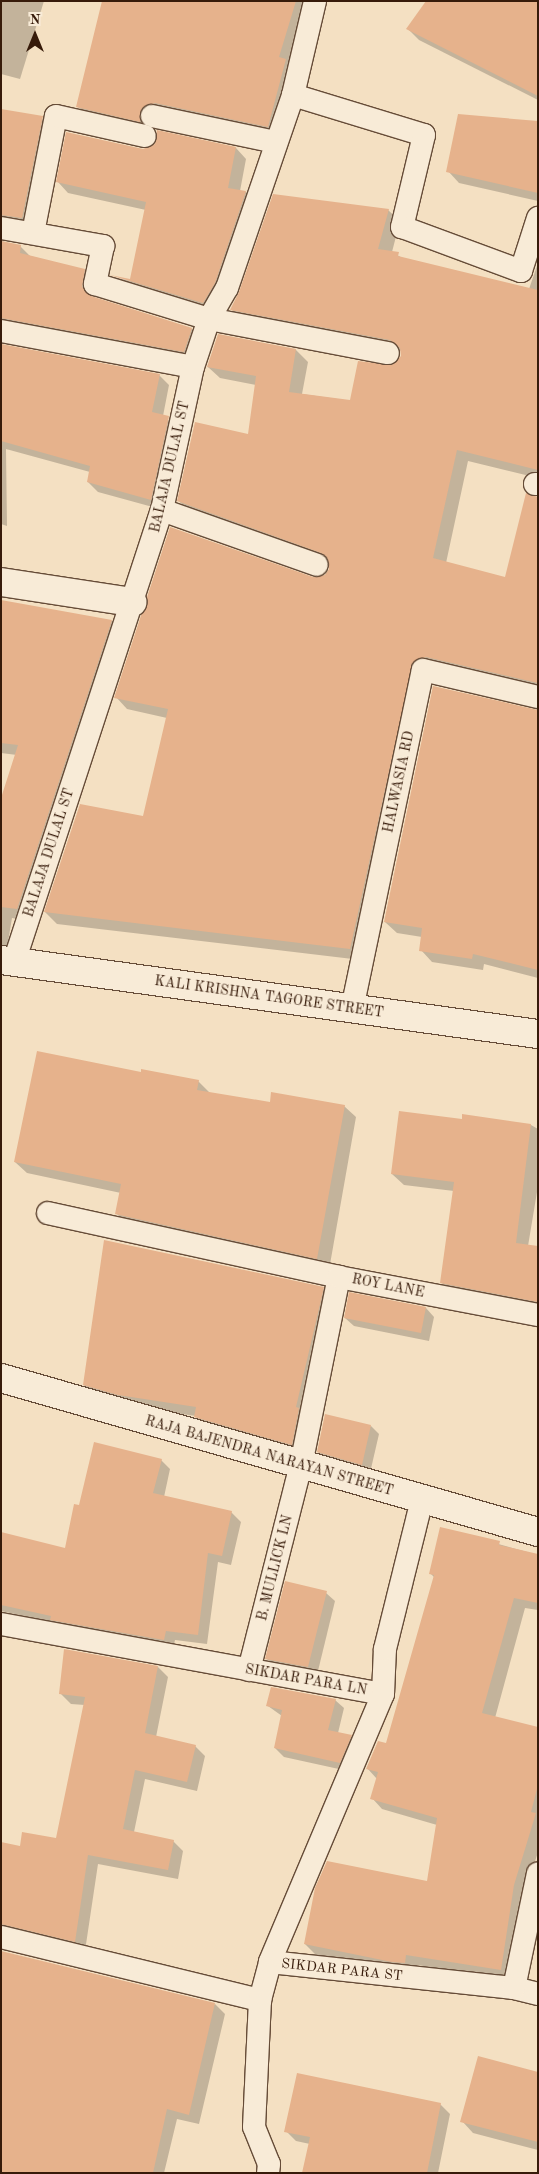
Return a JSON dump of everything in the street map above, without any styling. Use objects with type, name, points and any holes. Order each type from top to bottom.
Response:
[{"type":"street","points":[[1,582],[132,602]]},
{"type":"street","name":"KALI KRISHNA TAGORE STREET","points":[[7,961],[538,1034]]},
{"type":"street","name":"RAJA BAJENDRA NARAYAN STREET","points":[[1,1378],[301,1466],[538,1532]]},
{"type":"lane","name":"BALAJA DULAL ST","points":[[7,961],[132,602],[162,510],[193,368],[209,319],[227,288],[275,142],[293,95],[315,1]]},
{"type":"lane","points":[[293,95],[424,135],[402,227],[521,271],[538,218]]},
{"type":"lane","points":[[33,233],[56,116],[275,142]]},
{"type":"lane","points":[[1,228],[103,246],[95,284],[209,319],[388,354]]},
{"type":"lane","points":[[1,332],[193,368]]},
{"type":"lane","points":[[162,510],[317,565]]},
{"type":"lane","name":"HALWASIA RD","points":[[352,1009],[423,670],[536,693]]},
{"type":"lane","points":[[48,1213],[339,1277]]},
{"type":"lane","name":"ROY LANE","points":[[301,1466],[339,1277],[538,1315]]},
{"type":"lane","name":"B. MULLICK LN","points":[[249,1670],[301,1466]]},
{"type":"lane","points":[[383,1694],[385,1649],[422,1500]]},
{"type":"lane","name":"SIKDAR PARA LN","points":[[1,1624],[383,1694],[270,1962]]},
{"type":"lane","points":[[514,1988],[538,1873]]},
{"type":"lane","points":[[1,1937],[260,2000]]},
{"type":"lane","name":"SIKDAR PARA ST","points":[[268,2173],[269,2164],[254,2127],[260,2000],[270,1962],[514,1988],[538,1994]]},
{"type":"building","points":[[102,1],[296,1],[279,57],[286,59],[268,127],[155,103],[142,108],[140,122],[76,107]]},
{"type":"building","points":[[426,1],[538,1],[538,96],[406,29]]},
{"type":"building","points":[[1,109],[43,116],[22,218],[1,215]]},
{"type":"building","points":[[458,114],[538,121],[538,193],[446,172]]},
{"type":"building","points":[[157,130],[236,147],[228,188],[246,191],[215,283],[203,303],[110,275],[130,279],[146,202],[56,182],[66,132],[143,149],[155,144]]},
{"type":"building","points":[[273,194],[389,209],[378,249],[399,252],[398,256],[538,290],[538,470],[457,450],[433,558],[505,577],[526,493],[538,497],[538,683],[426,657],[413,662],[350,949],[44,912],[80,804],[143,816],[168,709],[114,698],[170,527],[313,577],[325,575],[329,569],[327,557],[321,553],[177,501],[195,422],[248,434],[256,376],[207,367],[218,334],[296,349],[289,392],[350,400],[358,361],[392,365],[401,356],[400,348],[390,340],[230,310],[239,292]]},
{"type":"building","points":[[1,241],[21,245],[20,253],[85,269],[82,287],[91,296],[192,328],[184,352],[1,318]]},
{"type":"building","points":[[1,344],[160,374],[152,412],[169,416],[151,500],[87,482],[90,466],[1,441]]},
{"type":"building","points":[[1,600],[112,620],[17,909],[1,907],[1,798],[18,745],[1,743]]},
{"type":"building","points":[[433,686],[538,710],[538,970],[473,954],[472,959],[419,951],[422,928],[384,922]]},
{"type":"building","points":[[37,1051],[141,1072],[141,1069],[199,1080],[197,1090],[270,1102],[271,1092],[345,1105],[317,1259],[115,1214],[121,1184],[14,1162]]},
{"type":"building","points":[[399,1111],[462,1119],[462,1114],[531,1124],[516,1243],[538,1246],[538,1302],[440,1283],[454,1182],[391,1174]]},
{"type":"building","points":[[104,1240],[324,1287],[296,1407],[299,1408],[292,1445],[194,1417],[196,1407],[118,1395],[83,1385]]},
{"type":"building","points":[[349,1292],[426,1307],[421,1333],[344,1318]]},
{"type":"building","points":[[325,1414],[371,1425],[362,1465],[317,1452]]},
{"type":"building","points":[[94,1442],[162,1459],[153,1493],[232,1511],[222,1556],[208,1553],[198,1635],[166,1631],[164,1640],[50,1620],[51,1616],[1,1605],[1,1532],[65,1548],[74,1504],[79,1505]]},
{"type":"building","points":[[440,1527],[500,1541],[499,1545],[538,1554],[538,1603],[514,1598],[482,1713],[538,1727],[538,1785],[531,1812],[536,1813],[514,1885],[501,1970],[406,1955],[405,1963],[392,1962],[304,1944],[315,1888],[327,1861],[427,1881],[437,1818],[370,1799],[378,1772],[366,1769],[378,1741],[386,1743],[434,1575],[429,1574]]},
{"type":"building","points":[[285,1581],[327,1591],[308,1667],[265,1659]]},
{"type":"building","points":[[64,1649],[158,1666],[145,1733],[196,1745],[187,1782],[135,1770],[123,1829],[174,1840],[168,1870],[88,1855],[75,1942],[1,1924],[1,1842],[20,1846],[22,1832],[56,1838],[85,1697],[59,1694]]},
{"type":"building","points":[[271,1687],[336,1699],[328,1730],[352,1735],[340,1763],[274,1748],[282,1710],[266,1706]]},
{"type":"building","points":[[1,1951],[215,2003],[189,2115],[167,2109],[153,2173],[1,2173]]},
{"type":"building","points":[[478,2056],[538,2072],[538,2142],[460,2122]]},
{"type":"building","points":[[297,2073],[441,2103],[427,2173],[302,2173],[310,2137],[284,2132]]}]
